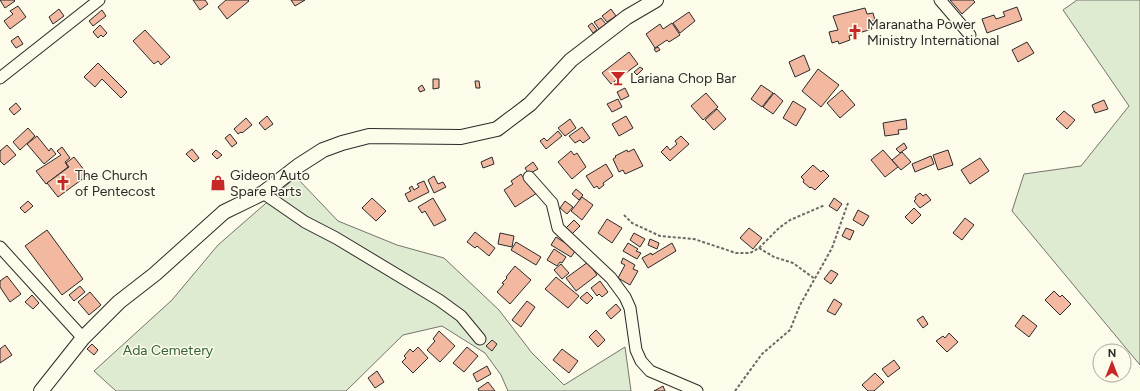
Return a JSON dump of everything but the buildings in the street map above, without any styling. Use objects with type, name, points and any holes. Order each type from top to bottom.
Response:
[{"type":"main road","points":[[41,391],[83,338],[119,302],[156,274],[224,212],[263,193],[298,166],[323,150],[342,143],[369,136],[461,137],[497,129],[530,104],[571,60],[627,17],[656,0]]},
{"type":"street","points":[[0,78],[99,0]]},
{"type":"street","points":[[940,0],[970,35]]},
{"type":"street","points":[[530,177],[552,203],[558,228],[611,278],[625,297],[630,308],[636,350],[641,361],[650,371],[697,391]]},
{"type":"street","points":[[263,193],[305,222],[336,238],[439,300],[461,316],[480,339]]},
{"type":"street","points":[[0,247],[83,338]]},
{"type":"path","points":[[735,391],[762,354],[790,330],[797,310],[832,248],[848,203]]},
{"type":"path","points":[[624,215],[632,223],[660,236],[694,239],[736,253],[750,253],[759,248],[779,228],[790,220],[825,205]]},
{"type":"path","points":[[759,248],[774,257],[793,263],[815,279]]},
{"type":"green space","points":[[1077,0],[1140,0],[1140,365],[1132,355],[1132,343],[1122,343],[1012,211],[1024,174],[1081,166],[1129,106],[1063,10]]},
{"type":"green space","name":"Ada Cemetery","points":[[296,177],[338,221],[397,245],[444,258],[499,310],[532,353],[564,385],[625,347],[631,391],[508,391],[501,375],[485,353],[442,326],[403,335],[346,391],[116,391],[94,371],[172,300],[218,245]]},
{"type":"place","name":"Maranatha Power Ministry International","points":[[855,32]]},
{"type":"place","name":"Lariana Chop Bar","points":[[618,78]]},
{"type":"place","name":"The Church of Pentecost","points":[[63,183]]},
{"type":"place","name":"Gideon Auto Spare Parts","points":[[218,183]]}]
